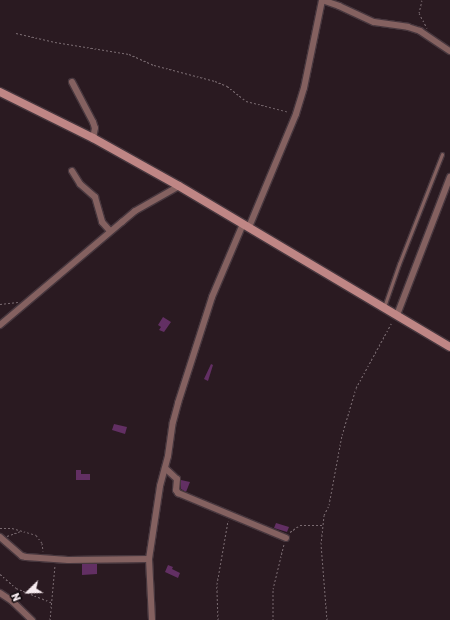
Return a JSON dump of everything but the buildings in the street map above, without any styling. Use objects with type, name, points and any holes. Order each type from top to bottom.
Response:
[{"type":"street","points":[[152,620],[149,559],[160,486],[178,402],[212,297],[246,226],[296,114],[304,88],[322,0],[374,22],[408,27],[420,31],[450,51]]},
{"type":"street","points":[[72,82],[93,122],[95,128],[93,138]]},
{"type":"street","points":[[0,92],[93,138],[179,186],[384,307],[450,348]]},
{"type":"street","points":[[72,171],[80,184],[95,197],[102,222],[110,231]]},
{"type":"street","points":[[397,315],[450,177]]},
{"type":"street","points":[[0,325],[110,231],[135,212],[179,186]]},
{"type":"street","points":[[165,468],[177,479],[176,490],[178,493],[286,538]]},
{"type":"street","points":[[1,539],[22,556],[55,559],[149,559]]},
{"type":"street","points":[[0,593],[32,620]]},
{"type":"lane","points":[[384,307],[399,264],[442,154]]},
{"type":"path","points":[[422,0],[420,17],[430,32],[430,38]]},
{"type":"path","points":[[16,33],[55,42],[129,54],[154,65],[215,81],[227,86],[246,101],[296,114]]},
{"type":"path","points":[[0,304],[26,302]]},
{"type":"path","points":[[327,620],[321,554],[322,524],[329,504],[342,435],[356,388],[397,315]]},
{"type":"path","points":[[218,620],[217,584],[229,515]]},
{"type":"path","points":[[273,620],[273,589],[286,538],[292,529],[300,525],[322,524]]},
{"type":"path","points":[[0,528],[22,530],[36,535],[40,538],[43,558]]},
{"type":"path","points":[[1,539],[22,530]]},
{"type":"path","points":[[50,620],[55,559]]},
{"type":"path","points":[[0,574],[16,588],[51,602]]}]
